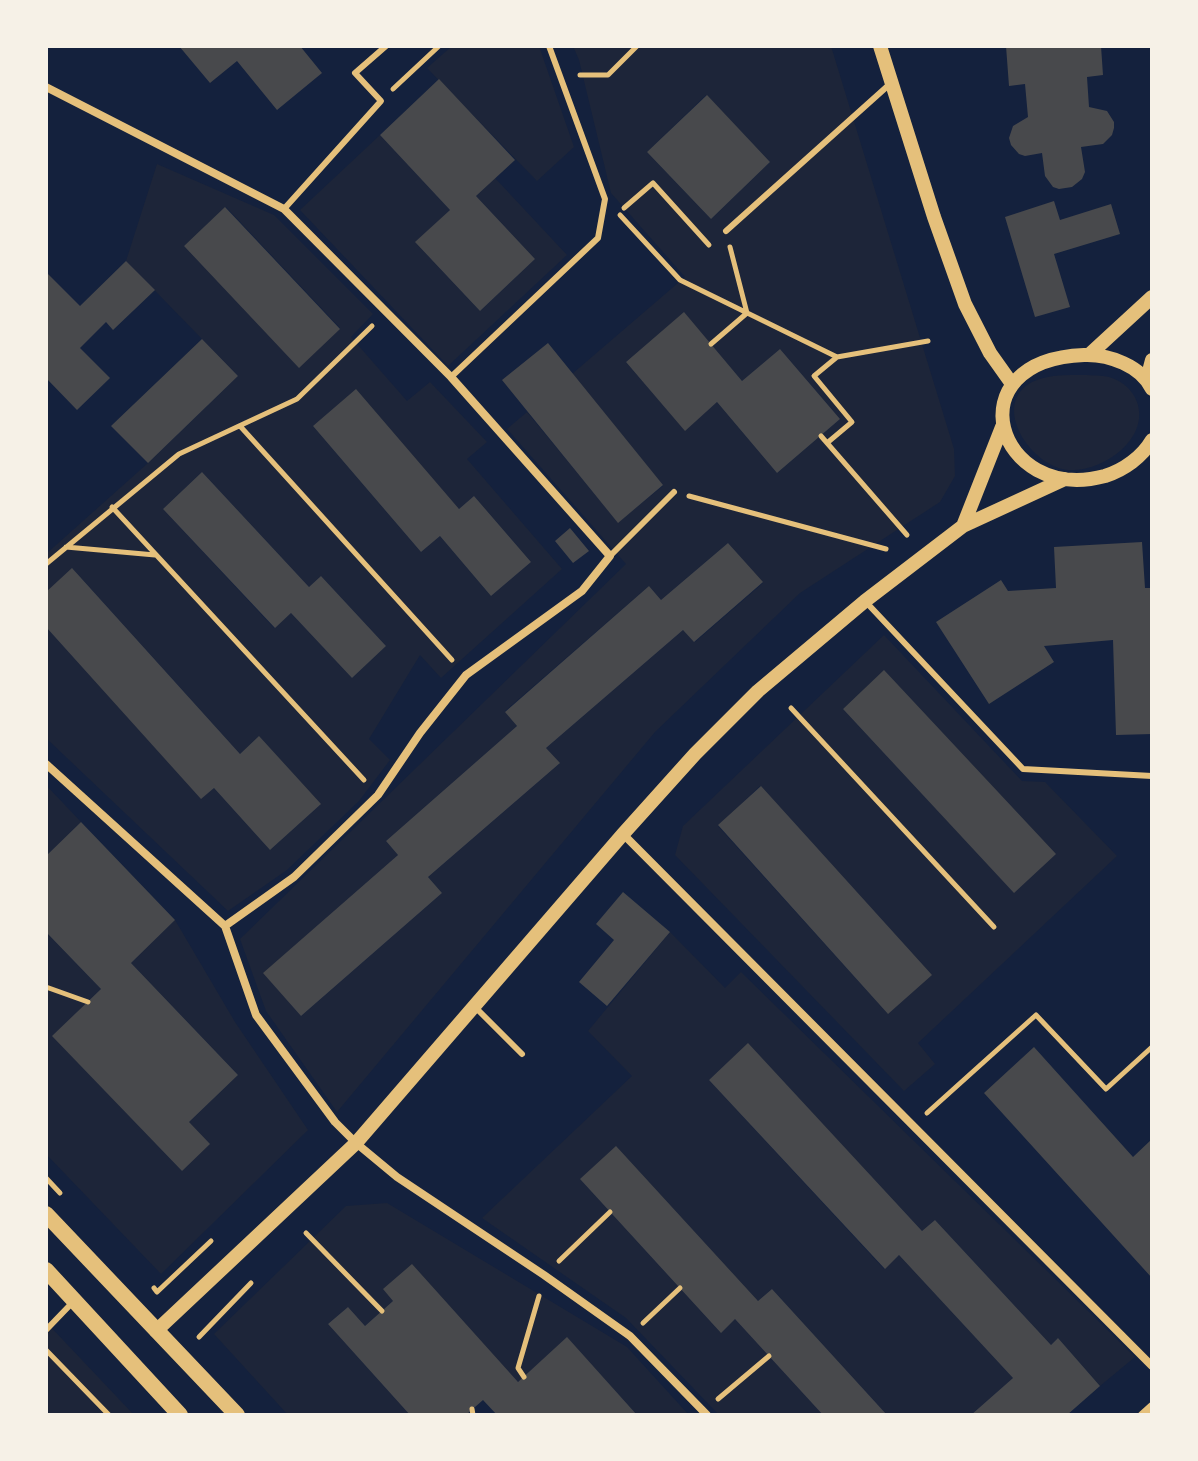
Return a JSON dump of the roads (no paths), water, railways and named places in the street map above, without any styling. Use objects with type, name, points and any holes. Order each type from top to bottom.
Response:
[{"type":"main road","points":[[46,1214],[237,1415]]},
{"type":"main road","points":[[46,1270],[180,1415]]},
{"type":"street","points":[[880,46],[965,304],[990,353],[1012,384]]},
{"type":"street","points":[[46,87],[284,209],[451,377],[610,556],[582,591],[466,675],[420,733],[378,795],[294,877],[225,926]]},
{"type":"street","points":[[1089,355],[1152,297]]},
{"type":"street","points":[[963,526],[1002,427],[1003,406],[1012,384],[1027,370],[1043,361],[1089,355],[1128,365],[1150,384]]},
{"type":"street","points":[[1150,384],[1152,360]]},
{"type":"street","points":[[1002,427],[1008,442],[1030,466],[1065,479],[1094,479],[1113,473],[1150,448]]},
{"type":"street","points":[[156,1331],[356,1143],[623,834],[695,754],[758,691],[865,601],[963,526],[1065,479]]},
{"type":"street","points":[[46,764],[225,926],[256,1015],[335,1122],[356,1143],[387,1170],[630,1336],[706,1413]]},
{"type":"street","points":[[623,834],[1152,1366]]},
{"type":"street","points":[[1142,1415],[1152,1406]]},
{"type":"lane","points":[[284,209],[381,101],[355,73],[386,46]]},
{"type":"lane","points":[[451,377],[598,238],[605,199],[549,46]]},
{"type":"lane","points":[[726,231],[891,83]]},
{"type":"lane","points":[[610,556],[674,492]]},
{"type":"lane","points":[[865,601],[1023,769],[1152,776]]},
{"type":"lane","points":[[474,1006],[522,1054]]},
{"type":"lane","points":[[46,1330],[74,1300]]}]
